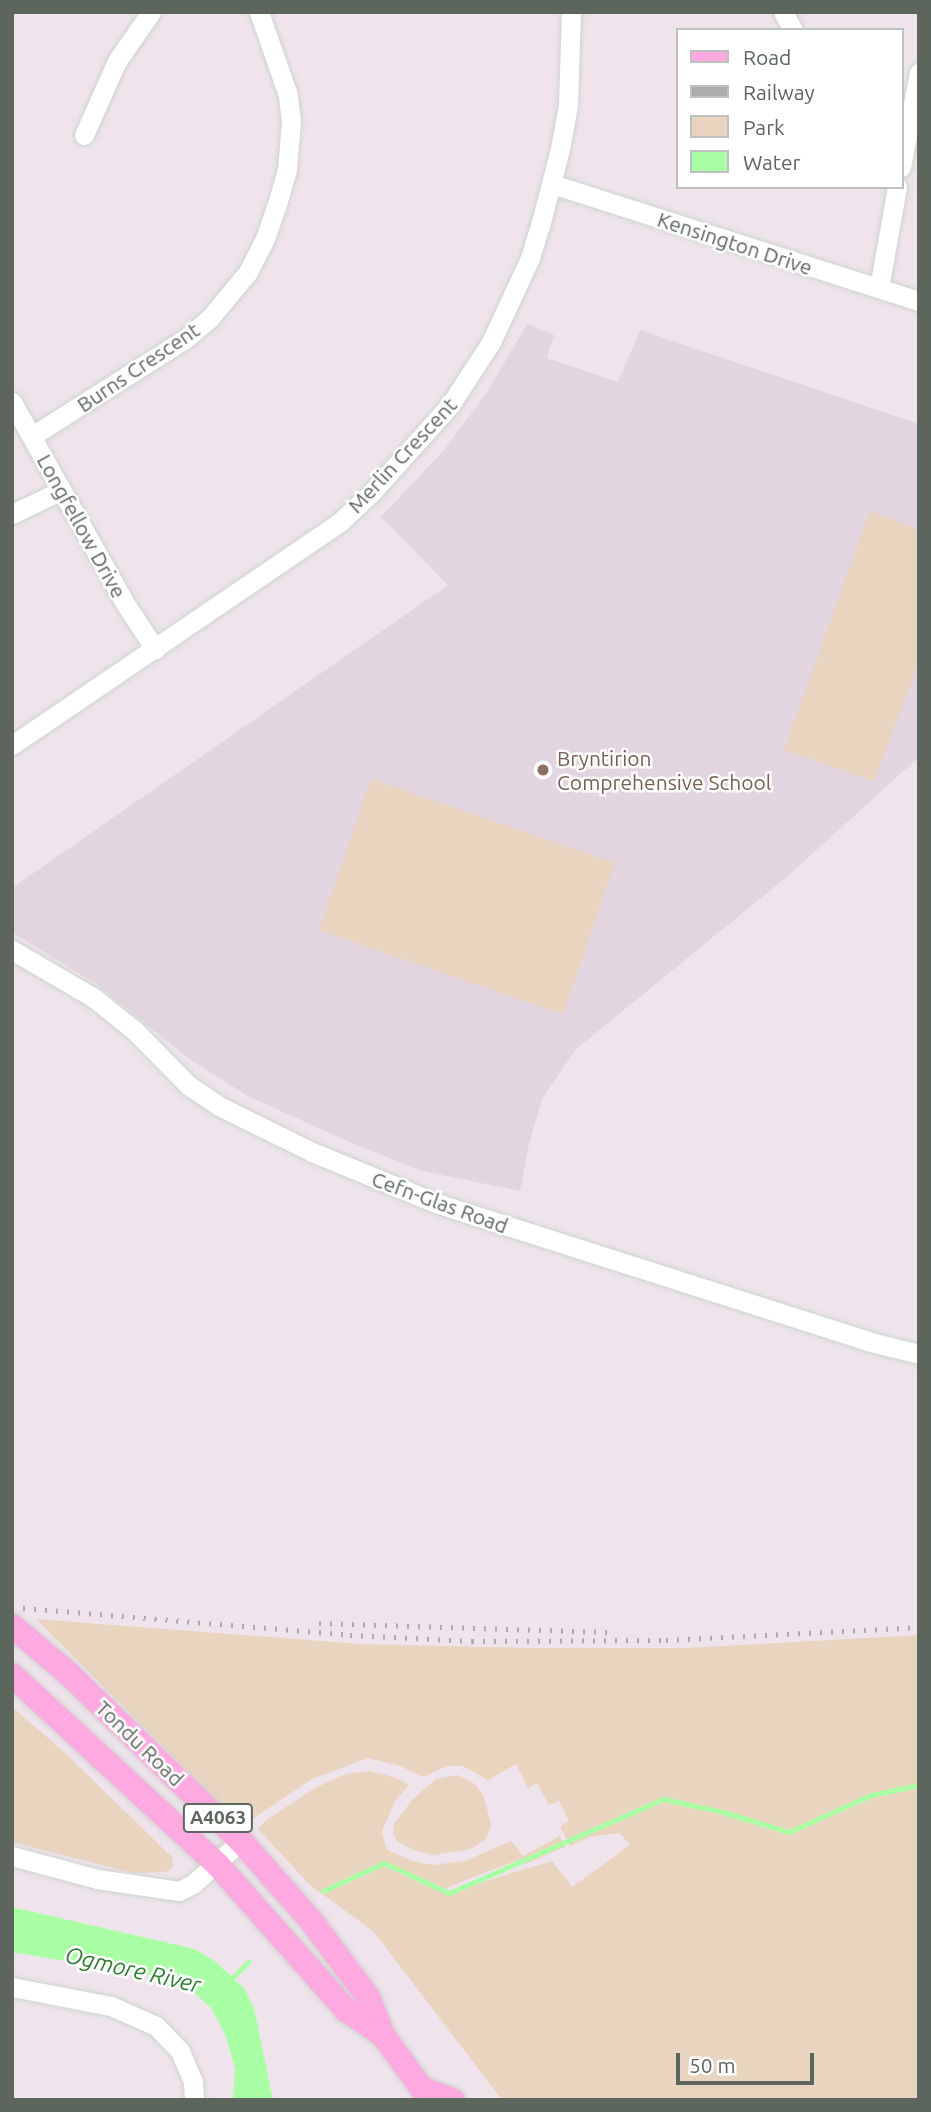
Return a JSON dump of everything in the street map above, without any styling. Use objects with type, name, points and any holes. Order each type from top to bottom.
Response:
[{"type":"main road","name":"Tondu Road","points":[[15,1628],[69,1674],[241,1841],[313,1923],[369,1997],[383,2035],[428,2095]]},
{"type":"main road","name":"Tondu Road","points":[[12,1675],[217,1864],[346,2010],[383,2035]]},
{"type":"main road","points":[[428,2095],[453,2100]]},
{"type":"street","points":[[84,135],[117,61],[151,12]]},
{"type":"street","name":"Burns Crescent","points":[[32,436],[185,339],[209,319],[248,272],[265,239],[287,170],[291,121],[288,95],[259,12]]},
{"type":"street","name":"Merlin Crescent","points":[[12,745],[340,522],[418,443],[450,405],[491,342],[530,258],[552,184],[568,105],[571,12]]},
{"type":"street","points":[[783,12],[792,28]]},
{"type":"street","points":[[903,151],[912,80]]},
{"type":"street","name":"Kensington Drive","points":[[552,184],[919,301]]},
{"type":"street","points":[[879,288],[897,189]]},
{"type":"street","name":"Longfellow Drive","points":[[12,402],[126,605],[155,649]]},
{"type":"street","points":[[12,514],[62,490]]},
{"type":"street","name":"Cefn-Glas Road","points":[[12,950],[94,998],[135,1031],[188,1085],[219,1107],[312,1153],[439,1205],[855,1337],[919,1354]]},
{"type":"street","points":[[12,1856],[97,1879],[167,1891],[189,1887],[241,1841]]},
{"type":"street","points":[[12,1987],[111,2006],[156,2026],[180,2051],[193,2081],[194,2100]]},
{"type":"shaded area","name":"Bryntirion Comprehensive School","points":[[527,324],[554,335],[547,358],[618,382],[640,330],[919,424],[919,757],[789,875],[575,1050],[542,1099],[529,1144],[520,1191],[422,1171],[347,1141],[248,1096],[192,1061],[96,984],[12,932],[12,888],[448,585],[381,517],[444,450],[486,394]]},
{"type":"green space","points":[[870,511],[919,530],[919,662],[874,781],[784,750]]},
{"type":"green space","points":[[371,779],[615,863],[563,1014],[319,930]]},
{"type":"green space","points":[[36,1619],[361,1644],[532,1648],[686,1648],[919,1635],[919,2100],[502,2100],[374,1932],[310,1885],[258,1829],[265,1821],[315,1788],[346,1774],[369,1771],[394,1777],[409,1785],[395,1801],[382,1831],[386,1849],[412,1861],[432,1865],[465,1861],[511,1841],[523,1856],[560,1836],[565,1847],[525,1864],[518,1860],[446,1888],[449,1892],[552,1861],[572,1887],[630,1845],[620,1833],[590,1837],[570,1846],[560,1826],[569,1821],[559,1801],[549,1805],[537,1783],[528,1788],[516,1764],[488,1780],[463,1766],[447,1766],[423,1777],[400,1766],[368,1758],[312,1779],[251,1820],[240,1824]]},
{"type":"green space","points":[[12,1707],[62,1750],[173,1858],[173,1867],[167,1872],[133,1873],[12,1842]]},
{"type":"green space","points":[[458,1775],[475,1784],[484,1797],[491,1825],[486,1839],[471,1849],[433,1855],[413,1850],[397,1841],[393,1833],[394,1824],[413,1799],[436,1779]]},
{"type":"water","name":"Ogmore River","points":[[12,1907],[195,1949],[216,1962],[244,1988],[254,2008],[273,2100],[233,2100],[235,2068],[225,2034],[211,2008],[187,1986],[172,1979],[12,1952]]},
{"type":"waterway","points":[[323,1891],[384,1863],[449,1893],[663,1799],[723,1812],[789,1832],[871,1795],[919,1785]]},
{"type":"waterway","points":[[229,1981],[249,1961]]},
{"type":"railway","points":[[12,1607],[350,1635],[472,1641],[666,1640],[919,1627]]},
{"type":"railway","points":[[319,1623],[610,1632]]},
{"type":"place","name":"Bryntirion Comprehensive School","points":[[543,770]]}]
